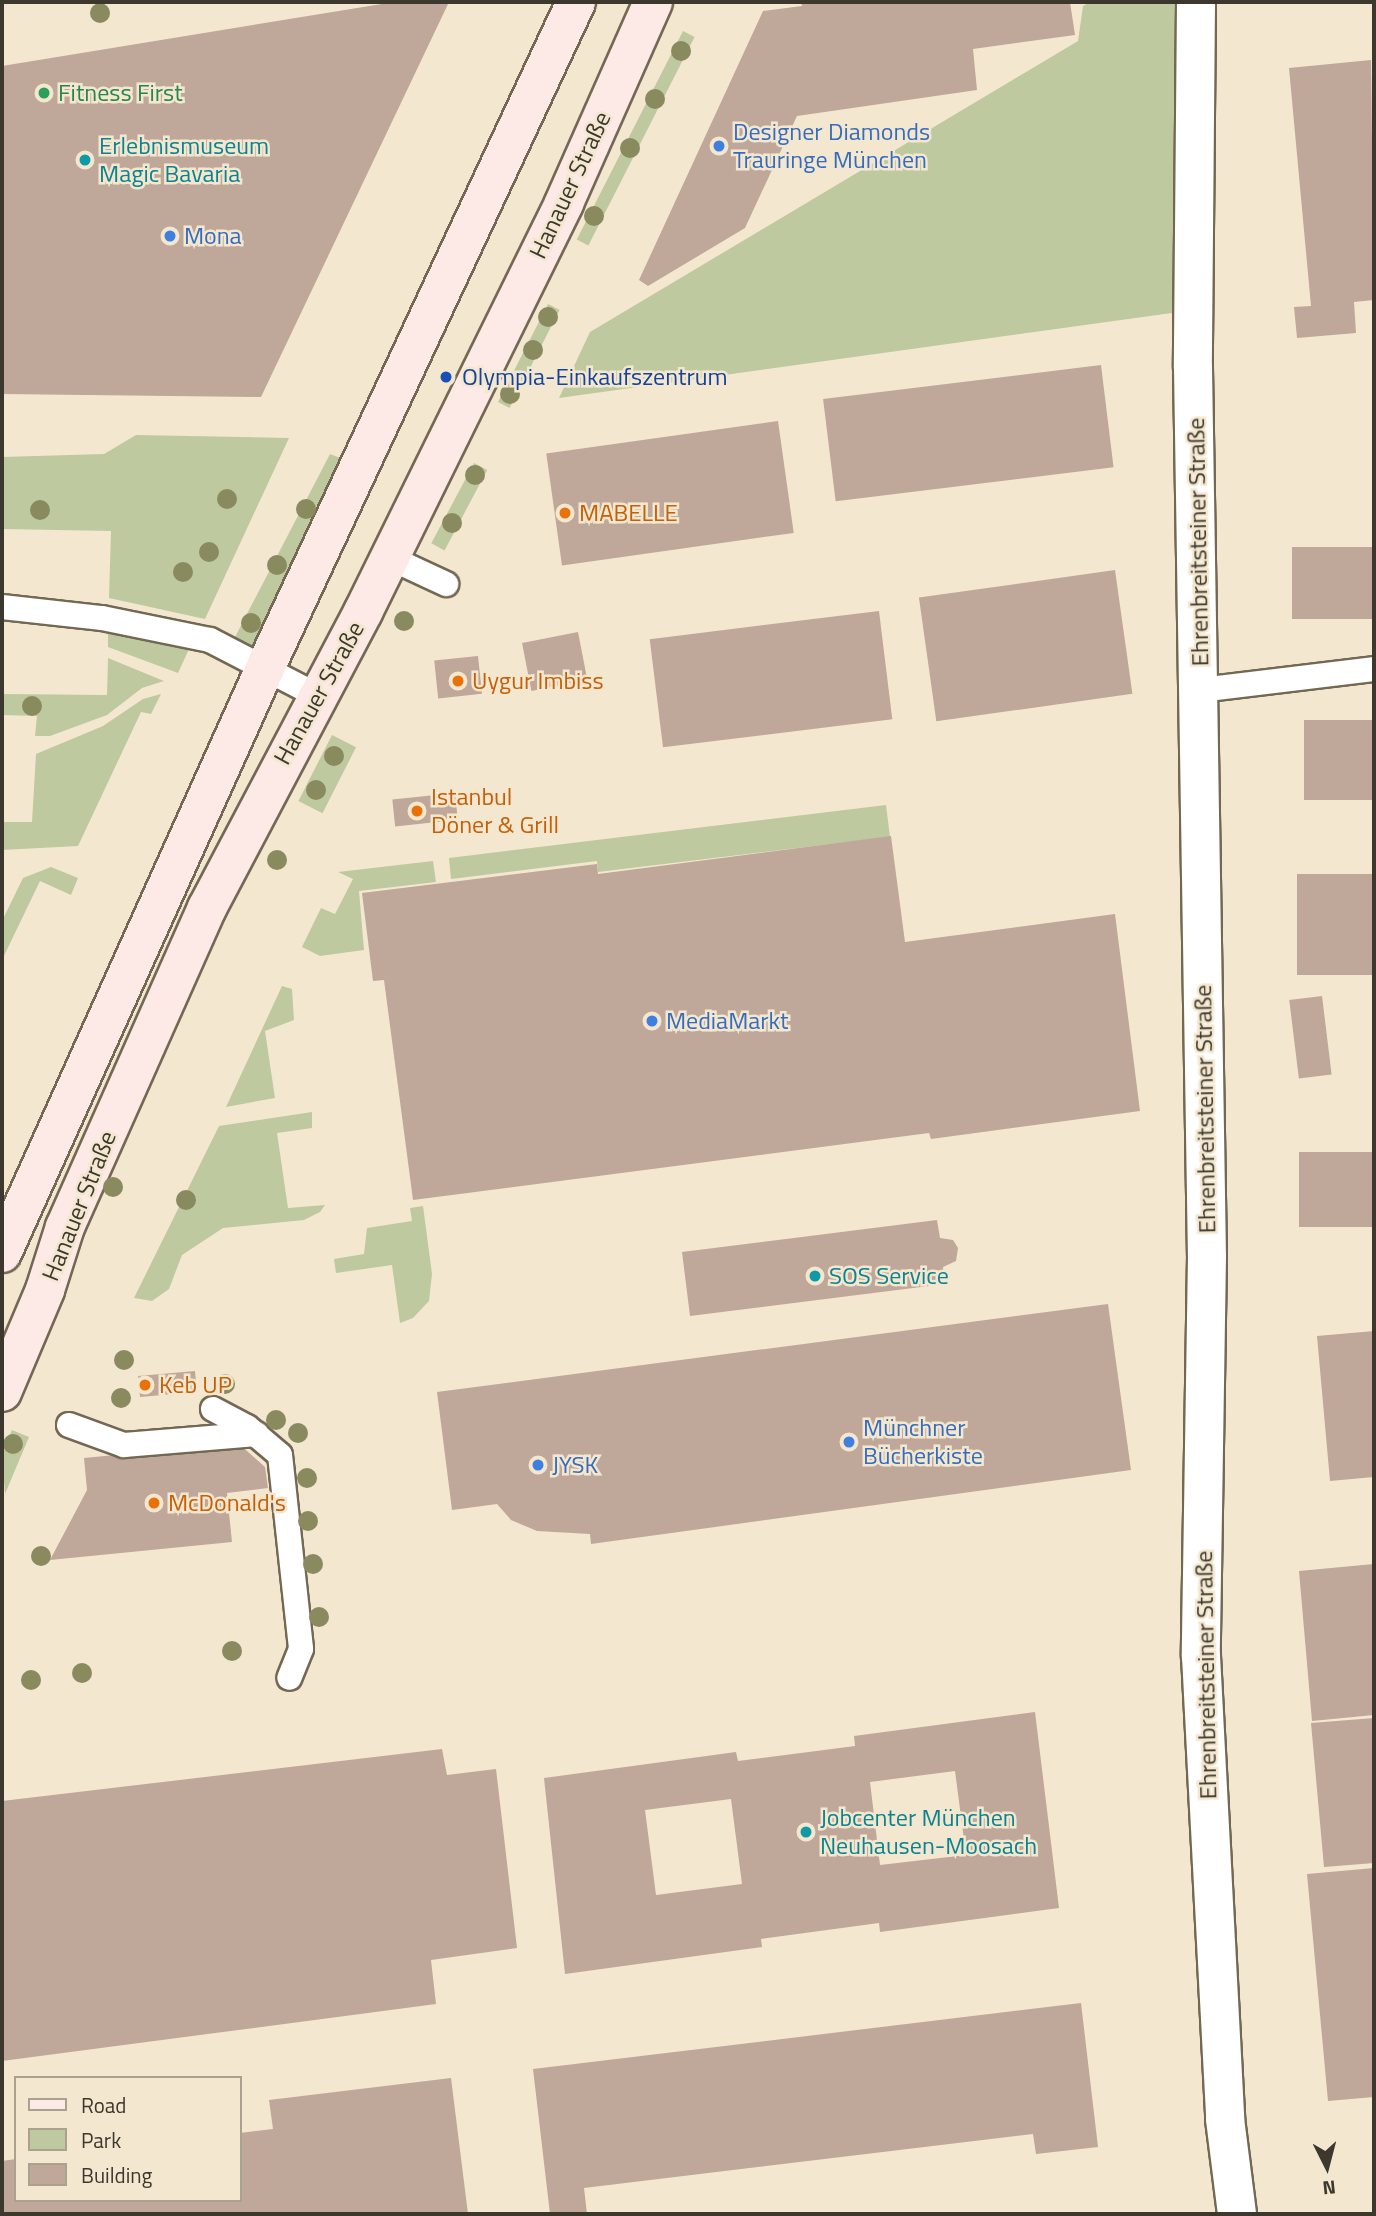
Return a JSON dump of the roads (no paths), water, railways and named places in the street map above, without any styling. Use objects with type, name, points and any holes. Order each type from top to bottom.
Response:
[{"type":"main road","name":"Hanauer Straße","points":[[2,1253],[266,666],[576,2]]},
{"type":"main road","name":"Hanauer Straße","points":[[2,1392],[45,1290],[65,1227],[207,908],[390,558],[564,203],[653,2]]},
{"type":"street","name":"Ehrenbreitsteiner Straße","points":[[1196,2],[1193,368],[1201,690],[1207,1256],[1201,1657],[1226,2119],[1237,2214]]},
{"type":"lane","points":[[390,558],[446,584]]},
{"type":"lane","points":[[2,607],[102,618],[210,640],[266,666],[318,696]]},
{"type":"lane","points":[[1201,690],[1374,669]]},
{"type":"lane","points":[[213,1409],[257,1434],[280,1455],[301,1649],[289,1678]]},
{"type":"lane","points":[[69,1425],[124,1445],[257,1434]]},
{"type":"place","name":"Fitness First","points":[[44,93]]},
{"type":"place","name":"Designer Diamonds Trauringe München","points":[[719,146]]},
{"type":"place","name":"Erlebnismuseum Magic Bavaria","points":[[85,160]]},
{"type":"place","name":"Mona","points":[[170,236]]},
{"type":"place","name":"Olympia-Einkaufszentrum","points":[[446,377]]},
{"type":"place","name":"MABELLE","points":[[565,513]]},
{"type":"place","name":"Uygur Imbiss","points":[[458,681]]},
{"type":"place","name":"Istanbul Döner & Grill","points":[[417,811]]},
{"type":"place","name":"MediaMarkt","points":[[652,1021]]},
{"type":"place","name":"SOS Service","points":[[815,1276]]},
{"type":"place","name":"Keb UP","points":[[145,1385]]},
{"type":"place","name":"Münchner Bücherkiste","points":[[849,1442]]},
{"type":"place","name":"JYSK","points":[[538,1465]]},
{"type":"place","name":"McDonald's","points":[[154,1503]]},
{"type":"place","name":"Jobcenter München Neuhausen-Moosach","points":[[806,1832]]}]
